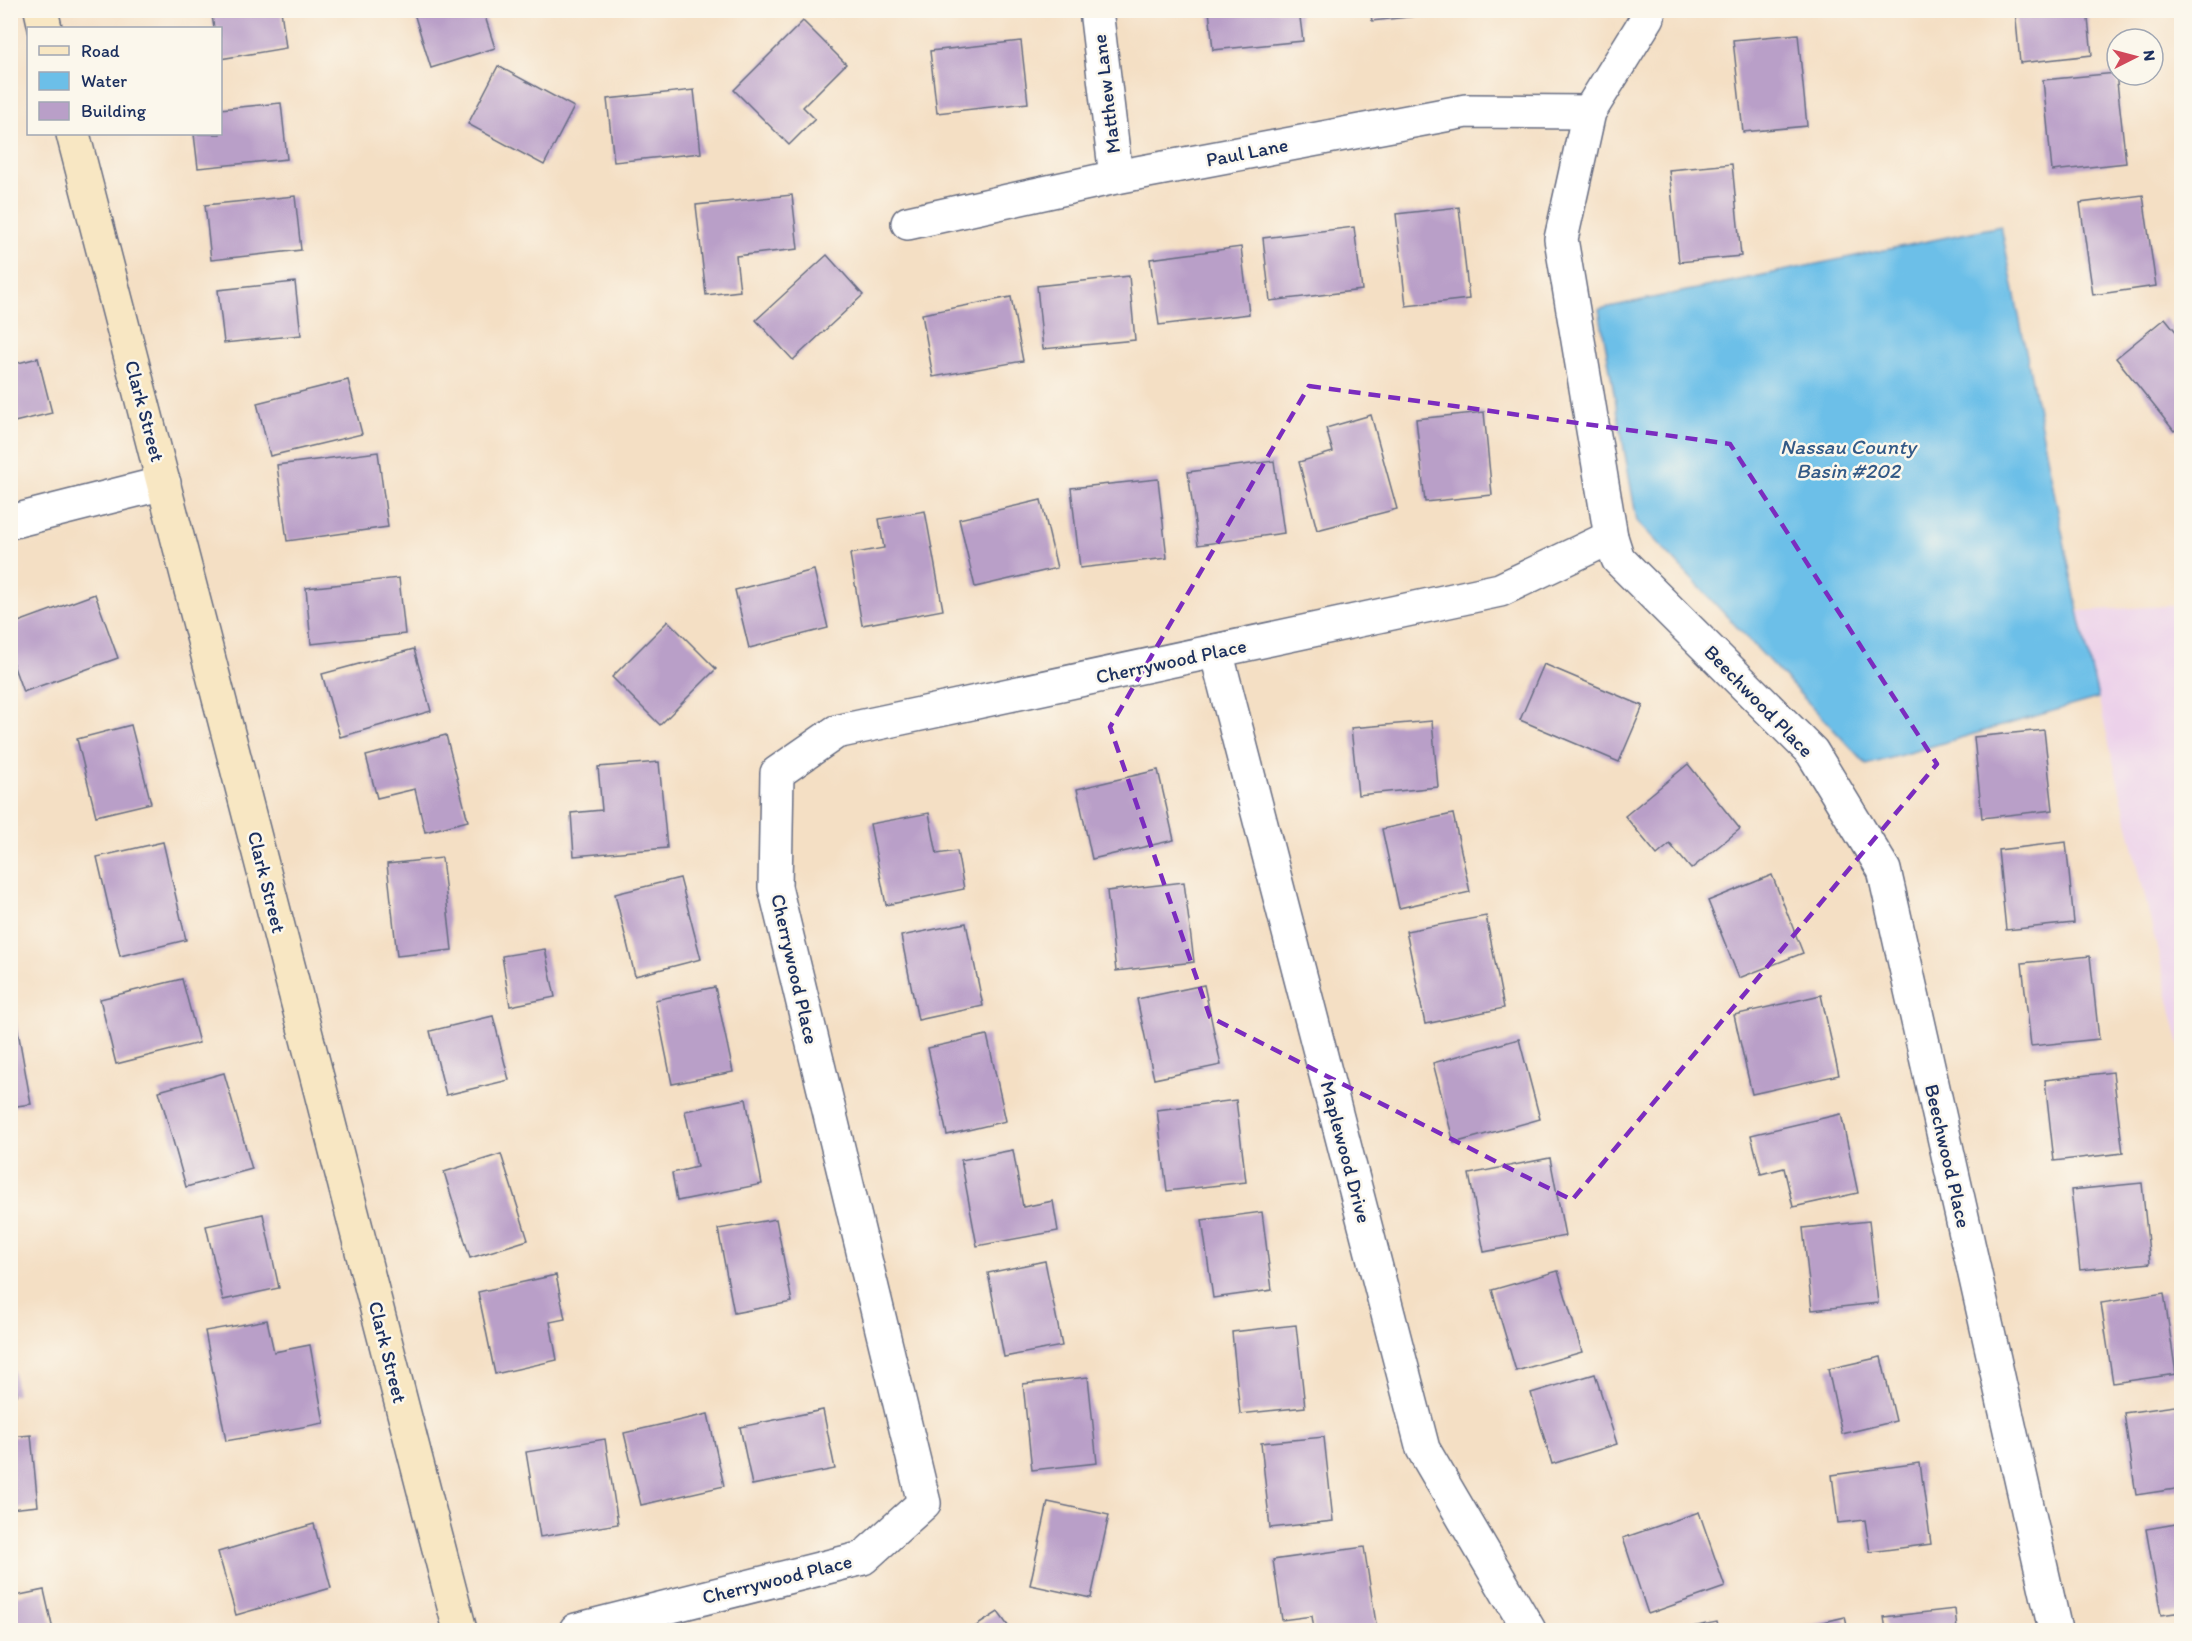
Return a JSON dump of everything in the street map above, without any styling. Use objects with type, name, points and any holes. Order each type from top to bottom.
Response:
[{"type":"street","points":[[41,10],[45,27]]},
{"type":"street","name":"Matthew Lane","points":[[1096,10],[1116,177]]},
{"type":"street","name":"Beechwood Place","points":[[1649,10],[1648,17],[1588,112],[1561,239],[1611,537],[1618,559],[1812,752],[1884,870],[2055,1630]]},
{"type":"street","name":"Paul Lane","points":[[908,223],[1116,177],[1466,111],[1588,112]]},
{"type":"street","name":"Clark Street","points":[[73,135],[460,1630]]},
{"type":"street","points":[[10,522],[164,483]]},
{"type":"street","name":"Cherrywood Place","points":[[576,1630],[863,1557],[924,1503],[775,887],[777,773],[836,732],[1500,591],[1611,537]]},
{"type":"street","name":"Maplewood Drive","points":[[1216,651],[1423,1449],[1529,1630]]},
{"type":"highlighted area","points":[[1309,386],[1730,444],[1937,764],[1572,1200],[1210,1017],[1110,727]]},
{"type":"shaded area","points":[[2182,605],[2181,1051],[2078,611]]},
{"type":"water","name":"Nassau County Basin #202","points":[[2001,226],[2078,611],[2098,698],[1867,765],[1637,521],[1599,309]]},
{"type":"building","points":[[211,10],[281,10],[286,48],[222,59],[222,27],[214,27]]},
{"type":"building","points":[[413,10],[483,10],[495,48],[431,68]]},
{"type":"building","points":[[1209,10],[1299,10],[1303,41],[1213,50]]},
{"type":"building","points":[[1370,10],[1453,10],[1453,12],[1372,21]]},
{"type":"building","points":[[2015,10],[2087,10],[2092,55],[2020,63]]},
{"type":"building","points":[[803,21],[846,64],[803,107],[815,119],[789,145],[734,90]]},
{"type":"building","points":[[1798,34],[1807,126],[1743,132],[1733,40]]},
{"type":"building","points":[[1021,41],[1028,103],[937,113],[930,51]]},
{"type":"building","points":[[498,66],[574,107],[544,165],[468,124]]},
{"type":"building","points":[[2105,74],[2105,87],[2118,87],[2126,163],[2052,171],[2043,80]]},
{"type":"building","points":[[694,90],[701,153],[614,162],[607,99]]},
{"type":"building","points":[[281,103],[287,159],[198,168],[194,135],[222,135],[222,109]]},
{"type":"building","points":[[1732,164],[1741,256],[1679,262],[1669,170]]},
{"type":"building","points":[[792,195],[798,249],[736,256],[740,291],[706,295],[696,205]]},
{"type":"building","points":[[2143,195],[2156,286],[2093,295],[2080,203]]},
{"type":"building","points":[[295,196],[301,250],[211,260],[205,205]]},
{"type":"building","points":[[1459,207],[1469,299],[1406,306],[1396,214]]},
{"type":"building","points":[[1354,227],[1362,290],[1270,301],[1263,238]]},
{"type":"building","points":[[1241,247],[1249,314],[1159,325],[1150,259]]},
{"type":"building","points":[[827,255],[863,295],[793,360],[756,320]]},
{"type":"building","points":[[1129,276],[1135,340],[1043,349],[1037,286]]},
{"type":"building","points":[[295,282],[301,335],[224,343],[218,290]]},
{"type":"building","points":[[1011,297],[1023,361],[933,377],[922,314]]},
{"type":"building","points":[[2165,318],[2182,339],[2182,425],[2174,431],[2116,358]]},
{"type":"building","points":[[38,358],[52,413],[10,423],[10,365]]},
{"type":"building","points":[[348,380],[362,434],[270,456],[257,403]]},
{"type":"building","points":[[1484,412],[1492,495],[1425,502],[1416,419]]},
{"type":"building","points":[[1371,415],[1397,509],[1317,530],[1299,462],[1333,452],[1326,428]]},
{"type":"building","points":[[378,452],[388,527],[287,541],[277,465]]},
{"type":"building","points":[[1274,461],[1284,533],[1198,545],[1188,472]]},
{"type":"building","points":[[1158,479],[1167,558],[1080,568],[1071,488]]},
{"type":"building","points":[[1041,500],[1057,568],[975,587],[959,519]]},
{"type":"building","points":[[925,511],[943,610],[862,625],[850,554],[884,548],[879,519]]},
{"type":"building","points":[[814,570],[828,628],[749,648],[735,590]]},
{"type":"building","points":[[399,578],[405,634],[311,644],[306,588]]},
{"type":"building","points":[[95,594],[118,658],[23,692],[10,656],[10,625]]},
{"type":"building","points":[[668,621],[716,669],[660,725],[612,677]]},
{"type":"building","points":[[414,649],[431,711],[340,737],[322,674]]},
{"type":"building","points":[[1544,664],[1643,706],[1619,762],[1520,720]]},
{"type":"building","points":[[1432,721],[1438,787],[1358,795],[1351,728]]},
{"type":"building","points":[[131,725],[151,803],[96,816],[77,739]]},
{"type":"building","points":[[2044,730],[2053,810],[1982,818],[1974,737]]},
{"type":"building","points":[[446,735],[468,821],[425,832],[415,789],[377,798],[366,756]]},
{"type":"building","points":[[659,762],[667,848],[574,856],[571,813],[602,810],[598,767]]},
{"type":"building","points":[[1688,764],[1740,829],[1691,869],[1670,844],[1657,855],[1625,816]]},
{"type":"building","points":[[1158,770],[1174,840],[1092,859],[1077,789]]},
{"type":"building","points":[[929,813],[937,854],[957,851],[964,889],[886,905],[870,824]]},
{"type":"building","points":[[1453,814],[1470,892],[1399,908],[1382,829]]},
{"type":"building","points":[[163,842],[186,940],[120,956],[97,857]]},
{"type":"building","points":[[2066,842],[2074,923],[2006,930],[1998,850]]},
{"type":"building","points":[[442,858],[452,950],[397,956],[387,864]]},
{"type":"building","points":[[1772,875],[1803,953],[1739,978],[1708,901]]},
{"type":"building","points":[[680,878],[701,959],[635,976],[615,894]]},
{"type":"building","points":[[1184,882],[1194,962],[1116,971],[1107,891]]},
{"type":"building","points":[[1486,916],[1504,1008],[1425,1024],[1406,931]]},
{"type":"building","points":[[966,923],[983,1006],[918,1020],[901,936]]},
{"type":"building","points":[[545,949],[555,997],[510,1006],[502,956]]},
{"type":"building","points":[[2090,956],[2099,1039],[2031,1046],[2022,963]]},
{"type":"building","points":[[182,979],[199,1043],[116,1064],[100,999]]},
{"type":"building","points":[[1204,985],[1221,1065],[1154,1079],[1137,999]]},
{"type":"building","points":[[715,987],[733,1072],[672,1084],[655,1000]]},
{"type":"building","points":[[1821,995],[1839,1075],[1752,1094],[1734,1015]]},
{"type":"building","points":[[15,1014],[31,1104],[10,1107],[10,1015]]},
{"type":"building","points":[[493,1016],[509,1080],[446,1095],[430,1031]]},
{"type":"building","points":[[987,1035],[1006,1121],[947,1135],[928,1048]]},
{"type":"building","points":[[1519,1039],[1540,1119],[1454,1143],[1433,1063]]},
{"type":"building","points":[[2113,1072],[2123,1153],[2054,1161],[2045,1080]]},
{"type":"building","points":[[224,1073],[252,1169],[186,1187],[159,1091]]},
{"type":"building","points":[[746,1099],[762,1184],[677,1201],[672,1173],[697,1167],[685,1111]]},
{"type":"building","points":[[1236,1100],[1246,1182],[1167,1191],[1157,1110]]},
{"type":"building","points":[[1841,1114],[1858,1193],[1793,1207],[1784,1168],[1761,1174],[1751,1135]]},
{"type":"building","points":[[1013,1150],[1023,1207],[1053,1201],[1058,1231],[977,1246],[961,1160]]},
{"type":"building","points":[[501,1154],[528,1240],[470,1258],[444,1172]]},
{"type":"building","points":[[1550,1158],[1565,1236],[1484,1252],[1469,1174]]},
{"type":"building","points":[[2142,1183],[2150,1263],[2080,1270],[2071,1190]]},
{"type":"building","points":[[1262,1212],[1272,1290],[1213,1298],[1202,1220]]},
{"type":"building","points":[[263,1214],[279,1288],[223,1300],[206,1226]]},
{"type":"building","points":[[776,1219],[792,1302],[734,1313],[718,1229]]},
{"type":"building","points":[[1869,1221],[1878,1303],[1812,1310],[1803,1228]]},
{"type":"building","points":[[1045,1261],[1062,1346],[1004,1357],[988,1273]]},
{"type":"building","points":[[1558,1271],[1582,1352],[1516,1371],[1492,1290]]},
{"type":"building","points":[[556,1275],[565,1319],[550,1322],[557,1360],[495,1374],[478,1292]]},
{"type":"building","points":[[2164,1293],[2176,1374],[2113,1383],[2101,1303]]},
{"type":"building","points":[[267,1320],[274,1352],[310,1345],[324,1423],[226,1441],[205,1331]]},
{"type":"building","points":[[1296,1325],[1305,1407],[1240,1414],[1232,1332]]},
{"type":"building","points":[[10,1343],[17,1395],[10,1395]]},
{"type":"building","points":[[1881,1357],[1896,1421],[1842,1434],[1828,1369]]},
{"type":"building","points":[[1595,1374],[1617,1444],[1552,1464],[1531,1393]]},
{"type":"building","points":[[1088,1377],[1097,1463],[1032,1470],[1023,1384]]},
{"type":"building","points":[[2182,1405],[2182,1488],[2136,1495],[2124,1413]]},
{"type":"building","points":[[823,1410],[835,1469],[752,1485],[740,1427]]},
{"type":"building","points":[[708,1414],[724,1486],[641,1505],[624,1433]]},
{"type":"building","points":[[31,1435],[38,1506],[10,1509],[10,1437]]},
{"type":"building","points":[[1324,1437],[1333,1521],[1270,1528],[1261,1443]]},
{"type":"building","points":[[605,1439],[618,1524],[540,1537],[526,1452]]},
{"type":"building","points":[[1920,1463],[1931,1544],[1870,1552],[1865,1520],[1838,1523],[1832,1475]]},
{"type":"building","points":[[1048,1502],[1109,1515],[1091,1598],[1030,1585]]},
{"type":"building","points":[[1699,1512],[1725,1587],[1648,1614],[1623,1538]]},
{"type":"building","points":[[2182,1523],[2182,1612],[2161,1615],[2146,1529]]},
{"type":"building","points":[[314,1524],[331,1588],[236,1615],[218,1552]]},
{"type":"building","points":[[1364,1547],[1377,1630],[1314,1630],[1312,1616],[1282,1620],[1273,1560]]},
{"type":"building","points":[[44,1590],[53,1630],[10,1630],[10,1597]]},
{"type":"building","points":[[1955,1609],[1957,1630],[1886,1630],[1884,1617]]},
{"type":"building","points":[[998,1612],[1011,1630],[970,1630]]},
{"type":"building","points":[[1845,1617],[1848,1630],[1804,1630],[1803,1627]]},
{"type":"building","points":[[1717,1622],[1719,1630],[1681,1630],[1681,1629]]}]
